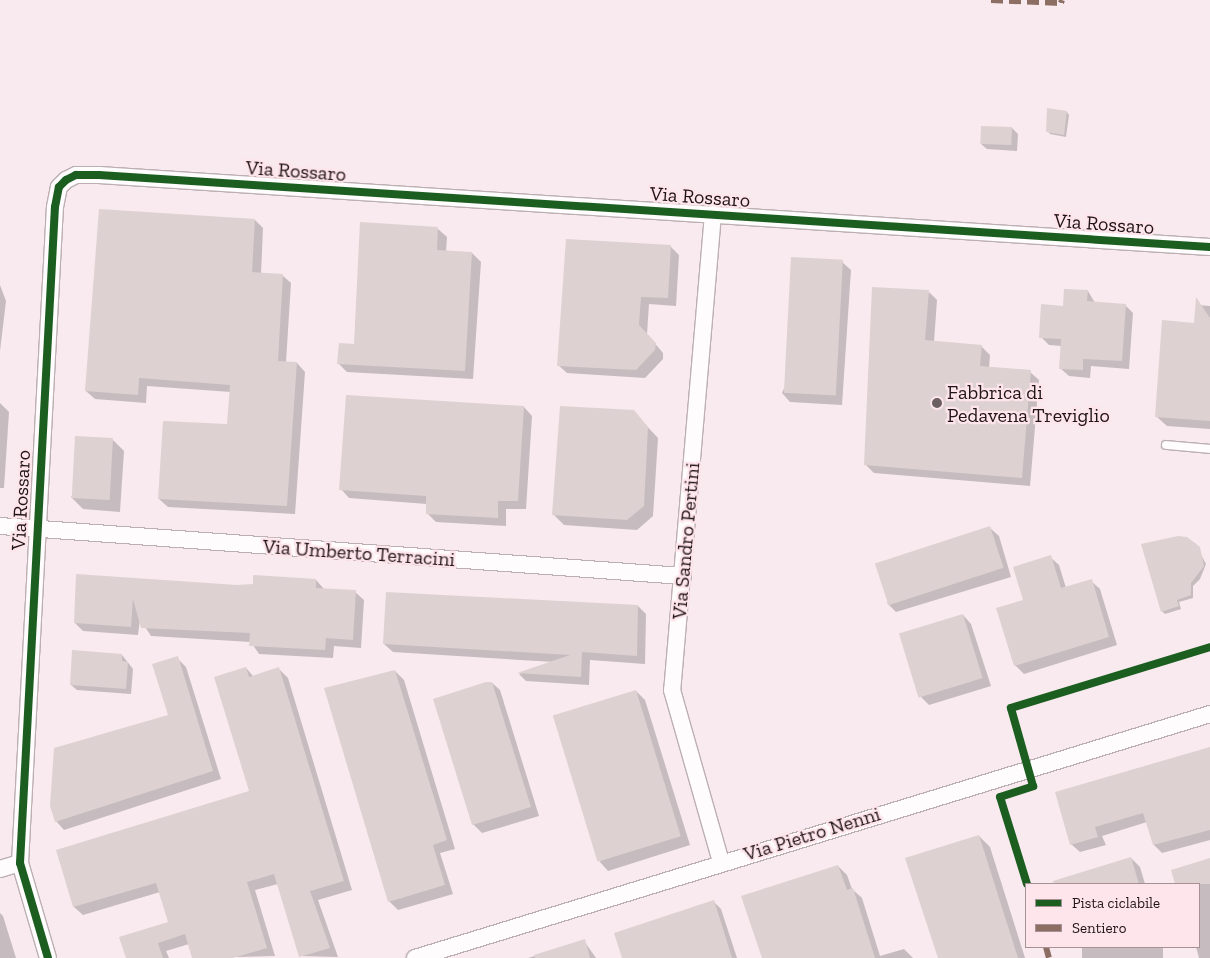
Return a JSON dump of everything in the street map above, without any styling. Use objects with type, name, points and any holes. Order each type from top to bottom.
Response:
[{"type":"street","name":"Via Rossaro","points":[[48,958],[20,863],[36,529],[55,206],[59,187],[71,177],[99,175],[1210,247]]},
{"type":"street","name":"Via Sandro Pertini","points":[[713,214],[672,690],[721,862]]},
{"type":"street","name":"Via Umberto Terracini","points":[[0,526],[683,576]]},
{"type":"street","name":"Via Pietro Nenni","points":[[415,958],[721,862],[1210,714]]},
{"type":"street","points":[[0,869],[20,863]]},
{"type":"lane","points":[[1166,445],[1210,449]]},
{"type":"building","points":[[1047,108],[1067,111],[1064,135],[1046,132]]},
{"type":"building","points":[[981,126],[1012,127],[1011,145],[980,144]]},
{"type":"building","points":[[99,209],[255,219],[252,272],[283,274],[278,361],[297,362],[287,506],[158,499],[163,421],[227,424],[230,385],[139,378],[138,395],[85,391]]},
{"type":"building","points":[[360,222],[438,227],[437,250],[472,252],[465,371],[337,364],[339,343],[354,344]]},
{"type":"building","points":[[566,239],[671,245],[668,298],[641,297],[639,325],[656,343],[655,350],[636,370],[557,366]]},
{"type":"building","points":[[791,257],[843,260],[836,396],[784,393]]},
{"type":"building","points":[[872,287],[929,290],[925,340],[982,345],[980,366],[1031,370],[1022,478],[864,465]]},
{"type":"building","points":[[1064,289],[1088,290],[1087,301],[1126,304],[1122,361],[1083,359],[1083,370],[1059,369],[1061,339],[1039,338],[1041,304],[1063,306]]},
{"type":"building","points":[[1196,297],[1210,318],[1210,421],[1155,417],[1162,320],[1194,323]]},
{"type":"building","points":[[346,395],[524,406],[518,501],[498,501],[498,518],[426,514],[426,496],[339,490]]},
{"type":"building","points":[[560,406],[634,410],[648,427],[644,506],[627,520],[552,515]]},
{"type":"building","points":[[75,436],[113,438],[110,500],[72,498]]},
{"type":"building","points":[[990,526],[1004,568],[889,605],[875,563]]},
{"type":"building","points":[[1178,536],[1187,537],[1200,547],[1204,566],[1191,583],[1191,595],[1177,600],[1179,606],[1161,612],[1141,544]]},
{"type":"building","points":[[1051,555],[1061,588],[1092,579],[1109,637],[1014,666],[996,608],[1023,600],[1013,567]]},
{"type":"building","points":[[76,574],[237,585],[253,584],[253,575],[316,579],[316,588],[356,590],[353,640],[326,638],[325,650],[249,646],[250,633],[141,628],[133,599],[131,627],[74,623]]},
{"type":"building","points":[[386,592],[638,605],[637,656],[582,652],[581,677],[517,673],[570,655],[383,644]]},
{"type":"building","points":[[963,614],[983,678],[919,698],[899,634]]},
{"type":"building","points":[[72,650],[122,654],[122,661],[128,662],[126,689],[70,685]]},
{"type":"building","points":[[178,656],[213,771],[55,822],[50,806],[54,748],[168,715],[152,664]]},
{"type":"building","points":[[246,667],[249,677],[279,667],[344,881],[310,891],[330,948],[299,957],[274,874],[247,882],[267,948],[233,958],[192,958],[185,934],[158,943],[163,958],[126,958],[119,937],[168,922],[156,883],[73,907],[56,850],[249,791],[214,677]]},
{"type":"building","points":[[395,670],[447,840],[433,845],[445,885],[388,902],[324,688]]},
{"type":"building","points":[[486,682],[492,682],[531,807],[472,825],[433,699]]},
{"type":"building","points":[[636,690],[681,836],[598,862],[553,715]]},
{"type":"building","points":[[1210,747],[1210,830],[1153,845],[1143,813],[1095,827],[1098,837],[1070,845],[1055,792]]},
{"type":"building","points":[[979,835],[1018,958],[938,958],[905,858]]},
{"type":"building","points":[[1131,857],[1139,883],[1054,883],[1053,881]]},
{"type":"building","points":[[1210,858],[1210,884],[1175,883],[1171,870]]},
{"type":"building","points":[[838,865],[847,890],[853,888],[875,958],[762,958],[741,896]]},
{"type":"building","points":[[714,900],[732,958],[622,958],[614,933]]},
{"type":"building","points":[[585,939],[590,958],[535,958],[534,955]]},
{"type":"marked path","points":[[991,0],[1061,3],[1062,0]]},
{"type":"marked path","points":[[1046,948],[1049,958]]},
{"type":"cycle path","points":[[48,958],[20,863],[55,207],[59,187],[66,180],[76,175],[99,175],[1210,247]]},
{"type":"cycle path","points":[[1027,883],[1000,797],[1033,786],[1011,708],[1210,647]]},
{"type":"place","name":"Fabbrica di Pedavena Treviglio","points":[[937,403]]}]
